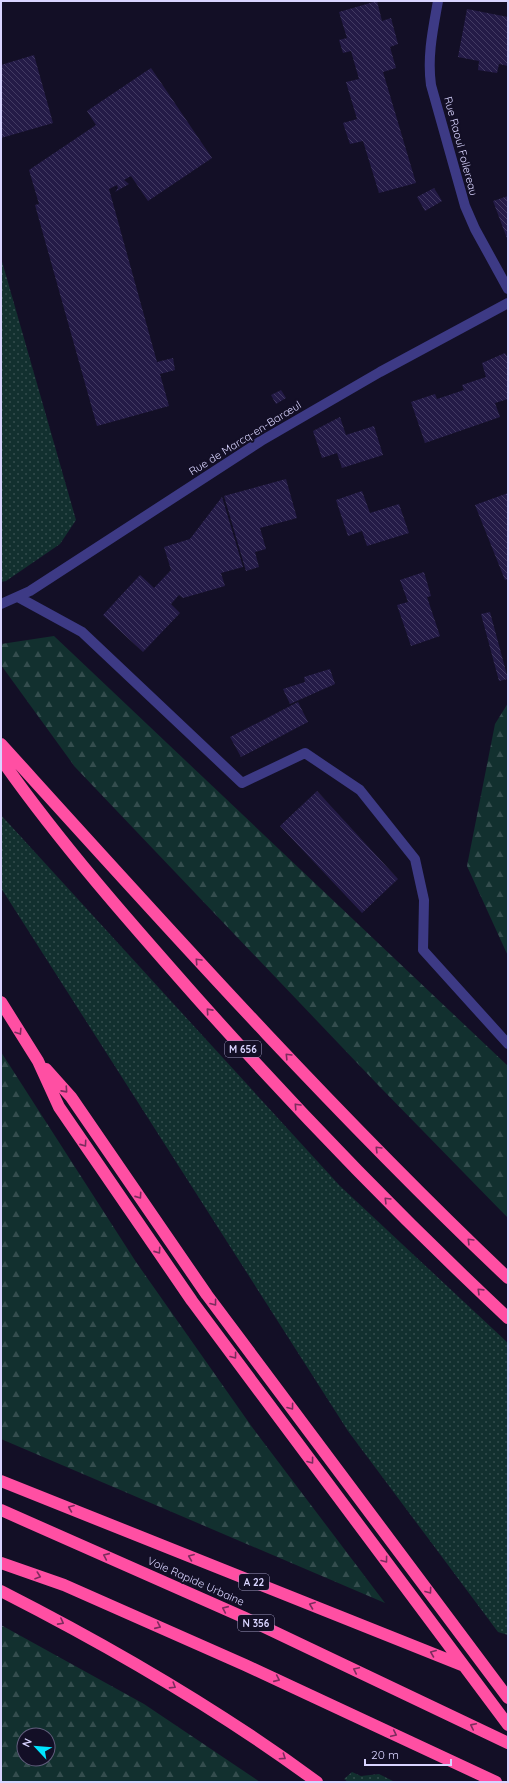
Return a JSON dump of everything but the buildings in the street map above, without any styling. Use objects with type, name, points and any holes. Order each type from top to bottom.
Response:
[{"type":"highway","points":[[1,744],[177,938],[329,1100],[508,1278]]},
{"type":"highway","name":"M 656","points":[[1,759],[37,809],[96,881],[218,1022],[368,1182],[508,1318]]},
{"type":"highway","points":[[1,1002],[38,1061],[59,1107],[188,1294],[508,1725]]},
{"type":"highway","points":[[38,1061],[71,1097],[208,1295],[508,1698]]},
{"type":"highway","name":"A 22","points":[[1,1481],[508,1683]]},
{"type":"highway","name":"Voie Rapide Urbaine","points":[[1,1510],[243,1617],[508,1743]]},
{"type":"highway","points":[[1,1563],[64,1585],[244,1665],[496,1782]]},
{"type":"highway","points":[[1,1591],[82,1633],[145,1669],[240,1729],[317,1782]]},
{"type":"street","name":"Rue Raoul Follereau","points":[[438,1],[430,45],[428,68],[431,85],[465,206],[475,229],[508,289]]},
{"type":"street","name":"Rue de Marcq-en-Barœul","points":[[1,604],[18,597],[274,433],[380,372],[508,303]]},
{"type":"street","points":[[18,597],[82,632],[242,783],[306,753],[360,790],[415,859],[424,900],[423,950],[508,1044]]},
{"type":"green space","points":[[1,258],[76,520],[60,544],[6,581],[1,582]]},
{"type":"green space","points":[[54,636],[508,1066],[508,1218],[380,1087],[75,767],[1,665],[1,644]]},
{"type":"green space","points":[[508,703],[508,956],[467,866],[495,724]]},
{"type":"green space","points":[[1,815],[340,1186],[508,1343],[508,1635],[498,1632],[348,1431],[1,888]]},
{"type":"green space","points":[[1,1052],[136,1262],[252,1427],[385,1603],[1,1439]]},
{"type":"green space","points":[[1,1625],[144,1704],[260,1782],[1,1782]]},
{"type":"green space","points":[[352,1772],[361,1776],[379,1774],[395,1782],[348,1782],[344,1779]]}]
